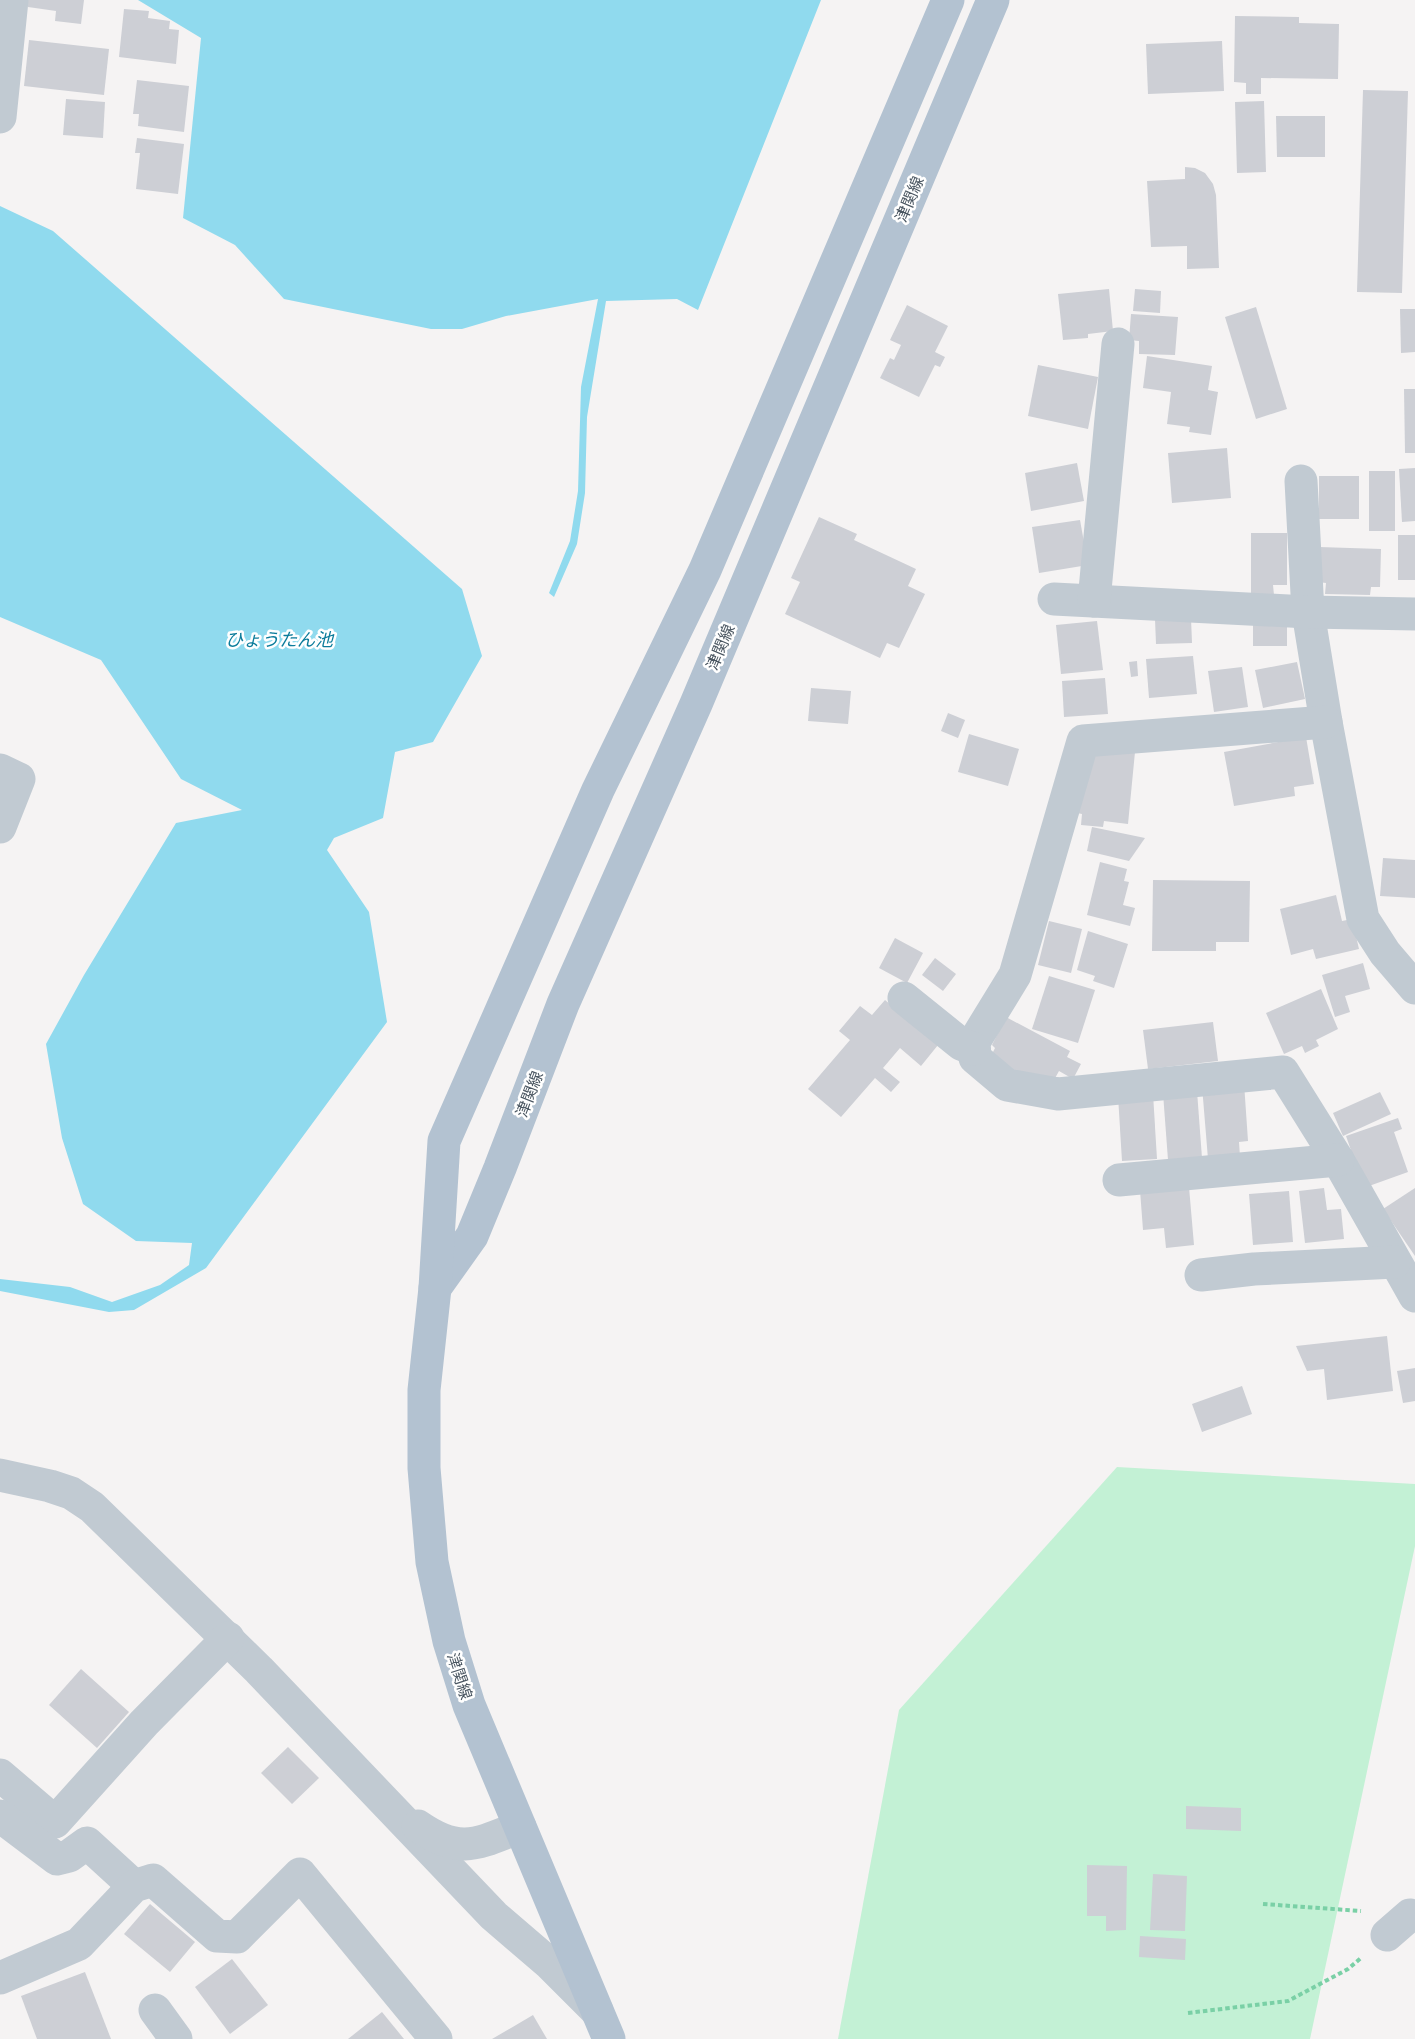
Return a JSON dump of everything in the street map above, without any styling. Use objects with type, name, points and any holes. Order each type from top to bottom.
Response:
[{"type":"main road","name":"津関線","points":[[603,2025],[469,1705],[449,1641],[432,1562],[424,1468],[424,1390],[435,1288],[444,1142],[598,790],[705,570],[948,0]]},
{"type":"main road","name":"津関線","points":[[435,1288],[472,1236],[563,1004],[696,704],[993,0]]},
{"type":"street","points":[[0,117],[12,0]]},
{"type":"street","points":[[1095,601],[1118,345]]},
{"type":"street","points":[[1301,481],[1308,612],[1363,919],[1385,953],[1415,988]]},
{"type":"street","points":[[1054,599],[1308,612],[1415,614]]},
{"type":"street","points":[[1326,722],[1083,741],[1015,975],[974,1042],[975,1058],[1007,1085],[1058,1094],[1283,1072],[1338,1160],[1415,1296]]},
{"type":"street","points":[[0,770],[19,779],[0,827]]},
{"type":"street","points":[[904,998],[962,1044],[974,1049]]},
{"type":"street","points":[[1119,1180],[1338,1160]]},
{"type":"street","points":[[1201,1275],[1254,1269],[1395,1262]]},
{"type":"street","points":[[0,1475],[50,1486],[71,1494],[92,1507],[228,1638],[494,1916],[550,1964],[603,2025]]},
{"type":"street","points":[[0,1775],[55,1822],[144,1723],[228,1638]]},
{"type":"street","points":[[392,1808],[430,1835],[454,1845],[476,1844],[520,1827]]},
{"type":"street","points":[[0,1816],[57,1859],[69,1856],[87,1843],[134,1886]]},
{"type":"street","points":[[0,1978],[79,1944],[134,1886],[153,1880],[217,1936],[237,1937],[300,1874],[436,2039]]},
{"type":"street","points":[[155,2010],[176,2039]]},
{"type":"path","points":[[1263,1904],[1402,1920]]},
{"type":"path","points":[[1188,2013],[1288,2001],[1348,1969],[1402,1920]]},
{"type":"green space","points":[[1117,1467],[1415,1484],[1415,1546],[1310,2039],[838,2039],[899,1710]]},
{"type":"water","points":[[138,0],[821,0],[698,310],[677,299],[606,301],[587,417],[585,493],[577,544],[554,597],[549,593],[570,541],[578,491],[581,387],[598,299],[506,316],[462,329],[431,329],[284,299],[235,245],[183,218],[201,38]]},
{"type":"water","name":"ひょうたん池","points":[[0,206],[53,231],[462,589],[482,656],[433,742],[395,752],[383,818],[334,838],[327,850],[369,912],[387,1022],[206,1268],[134,1310],[109,1312],[0,1291],[0,1279],[70,1287],[112,1302],[160,1285],[189,1265],[192,1243],[136,1241],[83,1204],[62,1138],[46,1044],[84,975],[176,823],[242,810],[181,779],[101,660],[0,617]]},
{"type":"building","points":[[28,0],[84,0],[81,24],[55,21],[56,11],[28,7]]},
{"type":"building","points":[[124,9],[149,11],[148,18],[170,21],[169,29],[179,30],[176,64],[119,57]]},
{"type":"building","points":[[1235,16],[1299,17],[1299,23],[1339,24],[1338,79],[1261,78],[1261,94],[1246,94],[1246,83],[1234,82]]},
{"type":"building","points":[[29,40],[109,49],[104,95],[24,86]]},
{"type":"building","points":[[1222,41],[1224,91],[1148,94],[1146,44]]},
{"type":"building","points":[[137,80],[189,86],[184,132],[138,126],[139,114],[133,114]]},
{"type":"building","points":[[1363,90],[1408,91],[1402,293],[1357,292]]},
{"type":"building","points":[[66,99],[105,102],[103,138],[63,135]]},
{"type":"building","points":[[1264,101],[1266,172],[1237,173],[1235,102]]},
{"type":"building","points":[[1276,116],[1325,116],[1325,157],[1277,157]]},
{"type":"building","points":[[137,138],[184,144],[178,194],[136,189],[140,153],[135,153]]},
{"type":"building","points":[[1185,167],[1195,168],[1205,173],[1213,184],[1216,195],[1219,268],[1187,269],[1187,246],[1151,247],[1147,181],[1185,179]]},
{"type":"building","points":[[1109,289],[1113,331],[1088,334],[1088,338],[1063,340],[1058,294]]},
{"type":"building","points":[[1135,289],[1161,291],[1160,313],[1133,311]]},
{"type":"building","points":[[907,305],[948,326],[935,352],[945,357],[940,367],[935,365],[919,397],[880,378],[890,358],[894,360],[901,345],[890,340]]},
{"type":"building","points":[[1256,307],[1287,409],[1256,419],[1225,317]]},
{"type":"building","points":[[1400,309],[1415,309],[1415,352],[1401,353]]},
{"type":"building","points":[[1131,314],[1178,317],[1175,355],[1139,354],[1139,341],[1129,340]]},
{"type":"building","points":[[1147,356],[1212,366],[1208,390],[1218,392],[1211,435],[1189,432],[1190,427],[1167,424],[1171,392],[1143,388]]},
{"type":"building","points":[[1038,365],[1098,377],[1088,429],[1028,416]]},
{"type":"building","points":[[1404,389],[1415,389],[1415,453],[1405,453]]},
{"type":"building","points":[[1227,448],[1231,498],[1172,503],[1168,453]]},
{"type":"building","points":[[1077,463],[1084,501],[1031,511],[1025,473]]},
{"type":"building","points":[[1415,468],[1415,521],[1402,522],[1399,469]]},
{"type":"building","points":[[1369,471],[1395,471],[1395,531],[1369,531]]},
{"type":"building","points":[[1319,476],[1359,476],[1359,519],[1319,519]]},
{"type":"building","points":[[819,517],[857,534],[854,540],[916,569],[908,586],[925,594],[899,648],[887,643],[880,658],[785,614],[800,582],[791,578]]},
{"type":"building","points":[[1080,520],[1088,565],[1039,573],[1032,527]]},
{"type":"building","points":[[1251,533],[1287,533],[1287,585],[1273,585],[1274,595],[1251,595]]},
{"type":"building","points":[[1398,535],[1415,535],[1415,580],[1398,580]]},
{"type":"building","points":[[1319,547],[1381,549],[1380,587],[1371,587],[1370,595],[1325,594],[1326,583],[1318,582]]},
{"type":"building","points":[[1191,618],[1192,643],[1156,644],[1155,619]]},
{"type":"building","points":[[1097,621],[1103,670],[1061,674],[1056,625]]},
{"type":"building","points":[[1253,624],[1287,624],[1287,646],[1253,646]]},
{"type":"building","points":[[1193,656],[1197,694],[1149,698],[1146,659]]},
{"type":"building","points":[[1137,661],[1138,676],[1131,677],[1129,662]]},
{"type":"building","points":[[1297,662],[1305,699],[1263,708],[1255,670]]},
{"type":"building","points":[[1242,667],[1248,707],[1214,712],[1208,671]]},
{"type":"building","points":[[1105,678],[1108,714],[1064,717],[1062,681]]},
{"type":"building","points":[[811,688],[851,691],[848,724],[808,721]]},
{"type":"building","points":[[948,713],[965,720],[958,738],[941,731]]},
{"type":"building","points":[[969,734],[1019,749],[1008,786],[958,772]]},
{"type":"building","points":[[1306,737],[1314,784],[1294,787],[1295,796],[1234,806],[1224,752]]},
{"type":"building","points":[[1092,748],[1135,752],[1128,824],[1104,821],[1103,827],[1081,825],[1082,814],[1077,813]]},
{"type":"building","points":[[1092,827],[1145,838],[1129,861],[1087,851]]},
{"type":"building","points":[[1383,858],[1415,860],[1415,898],[1380,896]]},
{"type":"building","points":[[1100,862],[1127,869],[1124,881],[1129,882],[1123,905],[1135,908],[1130,926],[1087,915]]},
{"type":"building","points":[[1153,880],[1250,881],[1249,942],[1216,942],[1216,951],[1152,951]]},
{"type":"building","points":[[1336,895],[1342,921],[1352,919],[1359,949],[1316,959],[1313,949],[1291,955],[1280,909]]},
{"type":"building","points":[[1049,921],[1082,929],[1071,973],[1038,965]]},
{"type":"building","points":[[1088,931],[1128,944],[1114,988],[1093,981],[1095,976],[1077,970]]},
{"type":"building","points":[[895,938],[923,953],[907,983],[879,968]]},
{"type":"building","points":[[935,958],[956,974],[943,991],[922,975]]},
{"type":"building","points":[[1363,963],[1370,989],[1345,996],[1350,1012],[1335,1017],[1322,975]]},
{"type":"building","points":[[1049,976],[1095,990],[1078,1043],[1032,1029]]},
{"type":"building","points":[[1321,989],[1338,1029],[1316,1040],[1319,1046],[1305,1053],[1302,1046],[1284,1054],[1266,1013]]},
{"type":"building","points":[[885,1000],[938,1045],[921,1066],[900,1048],[883,1068],[900,1082],[891,1092],[875,1078],[841,1117],[808,1089],[850,1040],[839,1031],[860,1006],[872,1015]]},
{"type":"building","points":[[1006,1017],[1070,1051],[1067,1057],[1081,1064],[1073,1079],[1059,1071],[1049,1089],[990,1058],[995,1048],[992,1045]]},
{"type":"building","points":[[1213,1022],[1218,1061],[1148,1069],[1143,1030]]},
{"type":"building","points":[[1244,1083],[1248,1141],[1239,1142],[1240,1157],[1208,1159],[1202,1086]]},
{"type":"building","points":[[1197,1091],[1202,1158],[1168,1160],[1163,1093]]},
{"type":"building","points":[[1380,1092],[1391,1114],[1343,1136],[1333,1113]]},
{"type":"building","points":[[1153,1094],[1157,1159],[1122,1161],[1118,1096]]},
{"type":"building","points":[[1398,1118],[1402,1129],[1394,1132],[1408,1172],[1369,1186],[1361,1179],[1346,1136]]},
{"type":"building","points":[[1189,1187],[1194,1245],[1166,1248],[1164,1228],[1143,1230],[1140,1190]]},
{"type":"building","points":[[1324,1188],[1327,1210],[1341,1209],[1344,1239],[1305,1243],[1299,1191]]},
{"type":"building","points":[[1415,1188],[1415,1256],[1383,1209]]},
{"type":"building","points":[[1289,1191],[1293,1242],[1253,1245],[1249,1194]]},
{"type":"building","points":[[1387,1336],[1393,1391],[1327,1400],[1324,1369],[1307,1371],[1296,1346]]},
{"type":"building","points":[[1415,1368],[1415,1401],[1403,1403],[1397,1371]]},
{"type":"building","points":[[1242,1386],[1252,1414],[1202,1432],[1192,1404]]},
{"type":"building","points":[[81,1669],[129,1712],[97,1748],[49,1705]]},
{"type":"building","points":[[288,1747],[319,1778],[292,1804],[261,1773]]},
{"type":"building","points":[[1186,1806],[1241,1808],[1241,1831],[1186,1829]]},
{"type":"building","points":[[1087,1865],[1127,1866],[1126,1930],[1106,1931],[1106,1916],[1087,1916]]},
{"type":"building","points":[[1153,1874],[1187,1876],[1185,1931],[1150,1930]]},
{"type":"building","points":[[150,1904],[195,1942],[170,1972],[124,1934]]},
{"type":"building","points":[[1140,1936],[1186,1939],[1185,1960],[1139,1957]]},
{"type":"building","points":[[232,1959],[268,2005],[230,2034],[195,1987]]},
{"type":"building","points":[[85,1972],[111,2039],[37,2039],[21,1996]]},
{"type":"building","points":[[382,2012],[404,2039],[348,2039]]},
{"type":"building","points":[[533,2015],[547,2039],[492,2039]]}]
